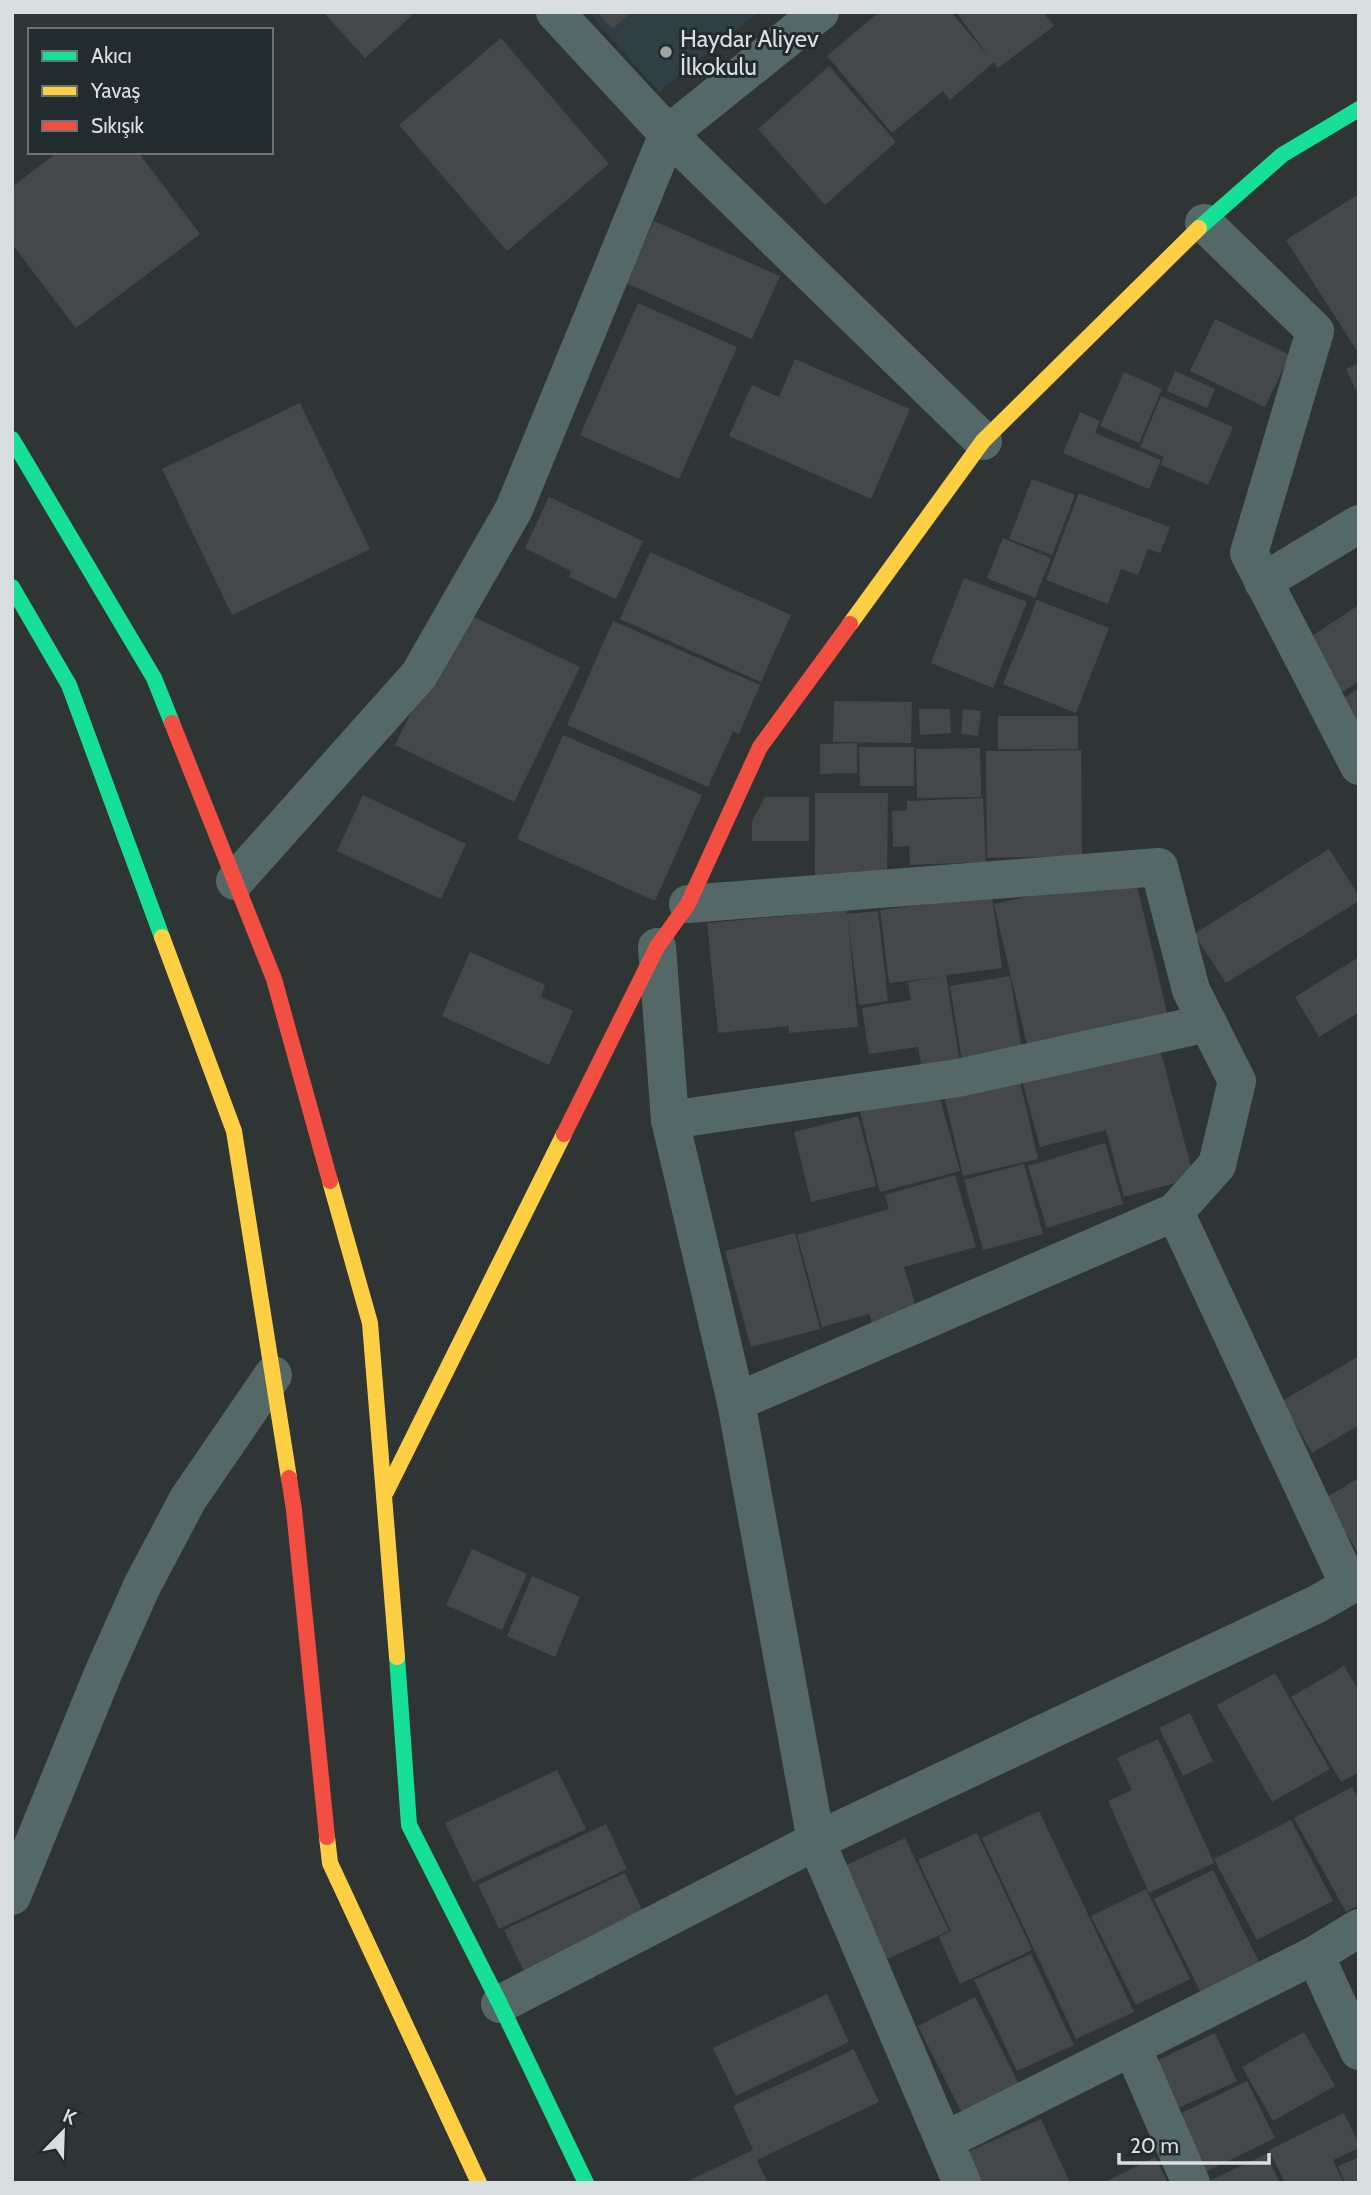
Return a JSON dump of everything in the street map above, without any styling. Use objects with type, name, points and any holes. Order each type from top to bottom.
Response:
[{"type":"main road","points":[[385,1493],[657,947],[688,904],[760,747],[984,441],[1204,223],[1282,155],[1359,109]]},
{"type":"main road","points":[[12,439],[154,678],[274,979],[370,1323],[409,1825],[500,2004],[586,2183]]},
{"type":"main road","points":[[12,587],[69,685],[234,1131],[295,1510],[330,1863],[479,2183]]},
{"type":"street","points":[[555,12],[668,134],[984,441]]},
{"type":"street","points":[[236,881],[419,675],[514,509],[668,134],[820,12]]},
{"type":"street","points":[[1204,223],[1315,331],[1249,553],[1359,766]]},
{"type":"street","points":[[1263,582],[1359,524]]},
{"type":"street","points":[[688,904],[1159,867],[1191,990],[1237,1081],[1217,1165],[1175,1212],[736,1402]]},
{"type":"street","points":[[657,947],[670,1120],[736,1402],[816,1841],[962,2183]]},
{"type":"street","points":[[670,1120],[958,1078],[1208,1023]]},
{"type":"street","points":[[500,2004],[816,1841],[1317,1604],[1354,1582],[1175,1212]]},
{"type":"street","points":[[12,1896],[104,1671],[142,1586],[188,1499],[273,1375]]},
{"type":"street","points":[[944,2141],[1315,1955],[1359,1928]]},
{"type":"street","points":[[1315,1955],[1359,2051]]},
{"type":"street","points":[[1132,2048],[1191,2183]]},
{"type":"shaded area","name":"Haydar Aliyev İlkokulu","points":[[588,12],[759,12],[659,92]]},
{"type":"building","points":[[323,12],[416,12],[365,58]]},
{"type":"building","points":[[596,12],[631,12],[613,29]]},
{"type":"building","points":[[879,12],[951,12],[989,57],[956,12],[1043,12],[1054,26],[998,68],[994,62],[950,100],[943,91],[892,133],[827,56]]},
{"type":"building","points":[[501,38],[609,164],[507,251],[399,125]]},
{"type":"building","points":[[829,66],[896,142],[825,205],[758,129]]},
{"type":"building","points":[[55,154],[140,154],[200,234],[76,328],[12,244],[12,187]]},
{"type":"building","points":[[1359,194],[1359,354],[1286,240]]},
{"type":"building","points":[[654,221],[780,276],[752,339],[626,283]]},
{"type":"building","points":[[638,303],[737,347],[679,479],[580,435]]},
{"type":"building","points":[[1215,319],[1290,355],[1265,407],[1190,371]]},
{"type":"building","points":[[795,359],[910,409],[871,499],[729,436],[752,385],[779,397]]},
{"type":"building","points":[[1359,363],[1359,396],[1346,369]]},
{"type":"building","points":[[1175,371],[1215,389],[1207,408],[1167,391]]},
{"type":"building","points":[[1124,372],[1162,389],[1139,443],[1100,426]]},
{"type":"building","points":[[1161,396],[1233,427],[1208,485],[1161,465],[1164,457],[1140,447]]},
{"type":"building","points":[[300,403],[370,549],[232,615],[162,469]]},
{"type":"building","points":[[1080,412],[1100,421],[1095,433],[1161,460],[1149,489],[1063,453]]},
{"type":"building","points":[[1032,479],[1075,495],[1052,555],[1009,539]]},
{"type":"building","points":[[1079,493],[1170,527],[1160,553],[1148,549],[1138,575],[1121,569],[1108,604],[1046,580]]},
{"type":"building","points":[[549,497],[643,541],[616,599],[569,577],[571,571],[525,548]]},
{"type":"building","points":[[1003,538],[1051,558],[1035,598],[987,578]]},
{"type":"building","points":[[650,552],[791,615],[761,682],[620,619]]},
{"type":"building","points":[[964,578],[1027,602],[993,688],[931,663]]},
{"type":"building","points":[[1037,600],[1109,628],[1076,713],[1003,684]]},
{"type":"building","points":[[1359,605],[1359,681],[1339,694],[1304,641]]},
{"type":"building","points":[[470,615],[580,667],[514,802],[395,745],[427,680],[436,685]]},
{"type":"building","points":[[613,621],[760,685],[739,734],[733,731],[708,787],[567,725]]},
{"type":"building","points":[[1359,688],[1359,731],[1339,701]]},
{"type":"building","points":[[834,701],[912,702],[911,743],[833,742]]},
{"type":"building","points":[[919,709],[950,709],[951,733],[920,735]]},
{"type":"building","points":[[963,709],[981,711],[978,736],[961,734]]},
{"type":"building","points":[[998,716],[1078,716],[1078,749],[998,749]]},
{"type":"building","points":[[563,735],[702,795],[655,901],[517,839]]},
{"type":"building","points":[[857,743],[857,773],[820,774],[820,744]]},
{"type":"building","points":[[859,747],[914,747],[914,786],[860,786]]},
{"type":"building","points":[[980,748],[981,797],[917,798],[916,749]]},
{"type":"building","points":[[1081,750],[1082,856],[987,858],[986,751]]},
{"type":"building","points":[[815,793],[888,793],[887,876],[815,876]]},
{"type":"building","points":[[363,795],[466,844],[441,899],[337,851]]},
{"type":"building","points":[[765,797],[809,797],[809,841],[752,841],[752,821]]},
{"type":"building","points":[[983,798],[986,862],[910,865],[909,846],[893,847],[892,811],[907,810],[907,801]]},
{"type":"building","points":[[1329,849],[1359,896],[1359,901],[1226,983],[1194,934]]},
{"type":"building","points":[[1134,872],[1167,1013],[1027,1045],[994,904]]},
{"type":"building","points":[[992,896],[1002,968],[946,975],[960,1063],[922,1069],[918,1047],[869,1054],[862,1008],[911,1000],[908,982],[940,977],[889,983],[880,910]]},
{"type":"building","points":[[847,910],[847,914],[878,911],[888,1001],[859,1005],[848,919],[858,1027],[789,1033],[789,1026],[718,1033],[707,923]]},
{"type":"building","points":[[470,952],[545,985],[541,997],[573,1011],[549,1065],[442,1016]]},
{"type":"building","points":[[1359,957],[1359,1012],[1319,1037],[1295,997]]},
{"type":"building","points":[[1010,976],[1023,1057],[963,1067],[950,986]]},
{"type":"building","points":[[1160,1049],[1194,1178],[1124,1197],[1106,1130],[1040,1147],[1021,1076]]},
{"type":"building","points":[[1020,1082],[1038,1159],[963,1176],[945,1099]]},
{"type":"building","points":[[938,1091],[960,1171],[880,1192],[860,1112]]},
{"type":"building","points":[[858,1116],[876,1186],[811,1202],[794,1132]]},
{"type":"building","points":[[1105,1143],[1123,1204],[1047,1228],[1028,1166]]},
{"type":"building","points":[[1024,1164],[1043,1234],[983,1250],[964,1180]]},
{"type":"building","points":[[955,1175],[976,1247],[904,1267],[917,1310],[872,1323],[869,1314],[822,1327],[797,1235],[889,1209],[885,1195]]},
{"type":"building","points":[[795,1233],[820,1329],[751,1347],[725,1251]]},
{"type":"building","points":[[1359,1356],[1359,1425],[1312,1453],[1282,1401]]},
{"type":"building","points":[[1359,1478],[1359,1555],[1325,1498]]},
{"type":"building","points":[[472,1549],[527,1574],[502,1630],[446,1605]]},
{"type":"building","points":[[532,1576],[580,1597],[555,1657],[507,1636]]},
{"type":"building","points":[[1344,1666],[1359,1691],[1359,1772],[1341,1782],[1291,1697]]},
{"type":"building","points":[[1275,1673],[1330,1769],[1272,1802],[1217,1705]]},
{"type":"building","points":[[1190,1713],[1213,1761],[1183,1776],[1159,1728]]},
{"type":"building","points":[[1158,1739],[1214,1863],[1149,1893],[1108,1801],[1132,1790],[1117,1758]]},
{"type":"building","points":[[557,1770],[586,1829],[473,1882],[445,1823]]},
{"type":"building","points":[[1352,1787],[1359,1800],[1359,1905],[1346,1912],[1294,1818]]},
{"type":"building","points":[[1039,1811],[1134,2012],[1076,2039],[982,1838]]},
{"type":"building","points":[[1291,1820],[1333,1901],[1257,1940],[1214,1859]]},
{"type":"building","points":[[606,1824],[627,1869],[499,1929],[478,1885]]},
{"type":"building","points":[[977,1833],[1032,1950],[960,1984],[939,1937],[951,1931],[918,1860]]},
{"type":"building","points":[[905,1838],[949,1931],[887,1959],[844,1866]]},
{"type":"building","points":[[1213,1870],[1263,1970],[1204,1999],[1154,1899]]},
{"type":"building","points":[[625,1873],[648,1923],[528,1980],[504,1930]]},
{"type":"building","points":[[1146,1889],[1190,1979],[1136,2005],[1091,1916]]},
{"type":"building","points":[[1031,1954],[1074,2045],[1017,2071],[974,1980]]},
{"type":"building","points":[[827,1994],[849,2042],[736,2096],[713,2048]]},
{"type":"building","points":[[975,1997],[1022,2090],[965,2119],[918,2026]]},
{"type":"building","points":[[1304,2032],[1335,2086],[1273,2121],[1242,2067]]},
{"type":"building","points":[[1215,2033],[1237,2081],[1178,2108],[1156,2061]]},
{"type":"building","points":[[854,2049],[879,2102],[757,2160],[768,2183],[684,2183],[753,2150],[733,2106]]},
{"type":"building","points":[[1247,2081],[1275,2138],[1197,2176],[1169,2119]]},
{"type":"building","points":[[1344,2113],[1359,2148],[1333,2160],[1344,2183],[1285,2183],[1269,2150]]},
{"type":"building","points":[[1041,2119],[1070,2183],[978,2183],[965,2153]]},
{"type":"building","points":[[1266,2154],[1280,2183],[1205,2183]]},
{"type":"building","points":[[1155,2157],[1168,2183],[1103,2183]]},
{"type":"building","points":[[1359,2157],[1359,2183],[1345,2183],[1338,2166]]},
{"type":"traffic: fast","points":[[1199,228],[1282,155],[1359,109]]},
{"type":"traffic: fast","points":[[12,439],[154,678],[172,723]]},
{"type":"traffic: fast","points":[[12,587],[69,685],[162,937]]},
{"type":"traffic: fast","points":[[397,1657],[409,1825],[500,2004],[586,2183]]},
{"type":"traffic: slow","points":[[850,624],[983,441],[1199,228]]},
{"type":"traffic: slow","points":[[162,937],[234,1131],[289,1478]]},
{"type":"traffic: slow","points":[[386,1492],[564,1134]]},
{"type":"traffic: slow","points":[[330,1181],[370,1323],[397,1657]]},
{"type":"traffic: slow","points":[[327,1837],[330,1863],[479,2183]]},
{"type":"traffic: jam","points":[[564,1134],[657,947],[688,904],[760,747],[850,624]]},
{"type":"traffic: jam","points":[[172,723],[274,979],[330,1181]]},
{"type":"traffic: jam","points":[[289,1478],[327,1837]]},
{"type":"place","name":"Haydar Aliyev İlkokulu","points":[[666,52]]}]
